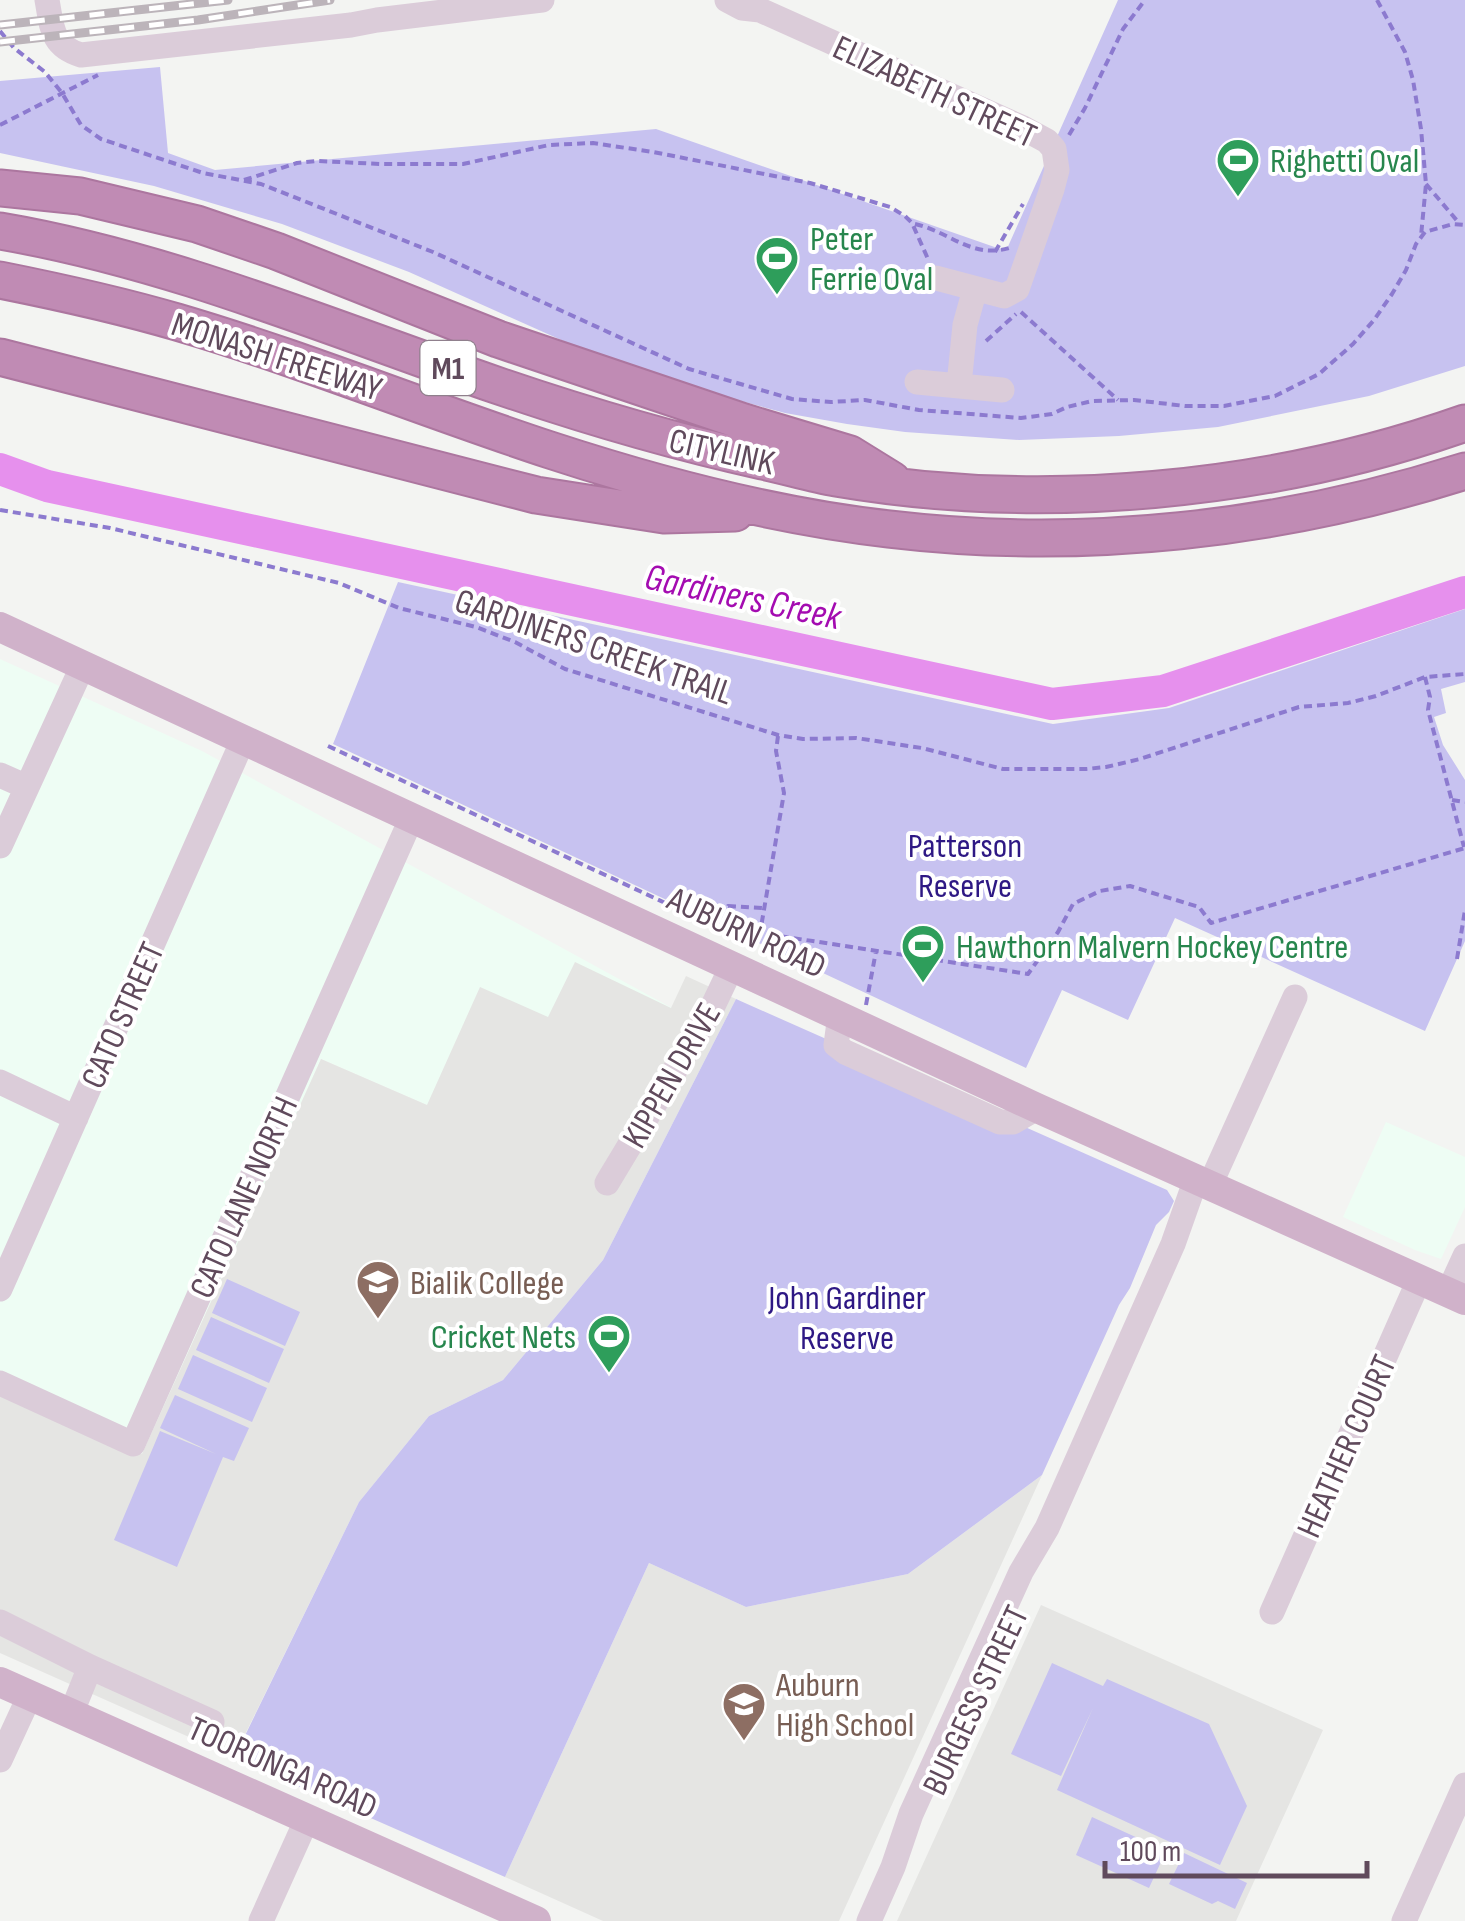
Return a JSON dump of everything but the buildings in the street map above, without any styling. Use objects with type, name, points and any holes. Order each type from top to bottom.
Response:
[{"type":"highway","points":[[0,188],[80,196],[210,229],[498,339],[850,454],[902,486]]},
{"type":"highway","name":"CITYLINK","points":[[0,231],[66,243],[192,277],[567,409],[834,478],[970,493],[1042,494],[1180,486],[1324,462],[1465,423]]},
{"type":"highway","name":"MONASH FREEWAY","points":[[0,280],[176,322],[552,450],[780,512]]},
{"type":"highway","points":[[0,358],[536,495],[664,515],[780,512]]},
{"type":"highway","name":"CITYLINK","points":[[780,512],[890,530],[972,536],[1140,535],[1255,522],[1312,511],[1465,471]]},
{"type":"main road","name":"AUBURN ROAD","points":[[0,627],[732,966],[853,1009],[1037,1108],[1456,1296]]},
{"type":"main road","name":"TOORONGA ROAD","points":[[0,1682],[536,1921]]},
{"type":"street","points":[[47,0],[55,37],[66,49],[81,55],[542,0]]},
{"type":"street","name":"ELIZABETH STREET","points":[[726,0],[742,8],[756,5],[1047,141],[1060,143]]},
{"type":"street","points":[[934,272],[975,289],[1004,296],[1012,292],[1020,283],[1034,244],[1057,170],[1060,143]]},
{"type":"street","points":[[959,385],[965,325],[975,289]]},
{"type":"street","points":[[917,382],[1002,390]]},
{"type":"street","points":[[0,846],[84,665]]},
{"type":"street","name":"CATO STREET","points":[[0,1289],[243,740]]},
{"type":"street","points":[[0,775],[27,788]]},
{"type":"street","name":"CATO LANE NORTH","points":[[0,1384],[133,1444],[412,817]]},
{"type":"street","name":"KIPPEN DRIVE","points":[[607,1183],[711,1010],[732,966]]},
{"type":"street","name":"BURGESS STREET","points":[[869,1921],[911,1814],[1021,1572],[1047,1528],[1173,1244],[1196,1207],[1204,1182],[1294,997]]},
{"type":"street","points":[[0,1082],[76,1118]]},
{"type":"street","points":[[1456,1296],[1465,1256]]},
{"type":"street","name":"HEATHER COURT","points":[[1272,1612],[1420,1280]]},
{"type":"street","points":[[0,1622],[212,1722]]},
{"type":"street","points":[[71,1714],[90,1667]]},
{"type":"street","points":[[0,1760],[30,1695]]},
{"type":"street","points":[[1404,1921],[1465,1785]]},
{"type":"street","points":[[260,1921],[307,1819]]},
{"type":"path","points":[[1060,143],[1085,108],[1123,29],[1145,0]]},
{"type":"path","points":[[0,31],[62,93],[80,125],[101,139],[203,173],[262,184],[432,252],[689,368],[792,399],[865,400],[918,410],[1036,418],[1092,401],[1224,406],[1275,396],[1306,383],[1335,362],[1374,320],[1406,270],[1421,236],[1426,184],[1413,80],[1405,52],[1377,0]]},
{"type":"path","points":[[0,125],[112,68]]},
{"type":"path","points":[[244,180],[317,161],[463,164],[549,145],[594,143],[824,186],[890,207],[912,223],[934,272]]},
{"type":"path","points":[[1426,184],[1463,224]]},
{"type":"path","points":[[912,223],[931,228],[971,249],[994,252],[1034,244]]},
{"type":"path","points":[[1421,236],[1433,228],[1463,224]]},
{"type":"path","points":[[1017,303],[1118,400]]},
{"type":"path","points":[[978,346],[1020,310]]},
{"type":"path","name":"GARDINERS CREEK TRAIL","points":[[0,510],[110,528],[340,583],[399,608],[515,642],[565,670],[778,735],[803,739],[856,738],[922,748],[1003,769],[1086,769],[1140,759],[1299,707],[1348,702],[1425,678],[1465,674]]},
{"type":"path","points":[[778,735],[776,751],[784,793],[760,933],[1028,974],[1073,904],[1100,891],[1130,886],[1199,908],[1211,923],[1465,848],[1428,710],[1430,697],[1425,678]]},
{"type":"path","points":[[328,746],[718,928],[728,906],[764,908]]},
{"type":"path","points":[[1452,800],[1465,802]]},
{"type":"path","points":[[1457,959],[1465,910]]},
{"type":"path","points":[[853,1009],[876,950]]},
{"type":"shaded area","points":[[0,659],[202,751],[672,1008],[427,1105],[321,1059],[142,1454],[0,1388]]},
{"type":"shaded area","name":"Bialik College","points":[[575,962],[671,1008],[686,976],[736,999],[603,1260],[503,1380],[429,1416],[359,1502],[234,1757],[0,1653],[0,1388],[142,1454],[321,1059],[427,1105],[480,987],[548,1017]]},
{"type":"shaded area","points":[[1386,1122],[1465,1157],[1465,1207],[1441,1259],[1343,1217]]},
{"type":"shaded area","name":"Auburn High School","points":[[1042,1475],[839,1921],[603,1921],[505,1877],[649,1563],[746,1607],[908,1574]]},
{"type":"shaded area","points":[[1041,1605],[1323,1730],[1236,1921],[897,1921]]},
{"type":"green space","points":[[1118,0],[1465,0],[1465,366],[1369,396],[1218,427],[1019,440],[847,424],[785,413],[674,383],[588,352],[409,272],[282,224],[154,186],[0,153],[0,81],[160,67],[168,153],[215,170],[656,129],[1006,251]]},
{"type":"green space","name":"Patterson Reserve","points":[[398,582],[1053,724],[1169,708],[1465,609],[1465,682],[1441,689],[1446,713],[1434,717],[1443,745],[1465,780],[1465,941],[1425,1031],[1175,918],[1128,1020],[1062,990],[1026,1068],[333,744]]},
{"type":"green space","name":"John Gardiner Reserve","points":[[736,999],[1167,1190],[1174,1201],[1156,1225],[1042,1475],[908,1574],[746,1607],[649,1563],[505,1877],[234,1758],[359,1502],[429,1416],[503,1380],[603,1260]]},
{"type":"green space","points":[[227,1279],[300,1312],[285,1346],[212,1313]]},
{"type":"green space","points":[[211,1317],[284,1349],[269,1383],[196,1350]]},
{"type":"green space","points":[[193,1355],[267,1388],[252,1422],[178,1389]]},
{"type":"green space","points":[[175,1395],[249,1428],[234,1461],[223,1457],[177,1567],[114,1540],[160,1431],[216,1454],[160,1428]]},
{"type":"green space","points":[[1052,1663],[1103,1686],[1107,1679],[1209,1724],[1247,1806],[1220,1865],[1057,1790],[1093,1708],[1061,1776],[1011,1754]]},
{"type":"green space","points":[[1092,1817],[1166,1851],[1149,1888],[1076,1855]]},
{"type":"green space","points":[[1184,1853],[1247,1883],[1235,1909],[1218,1901],[1212,1904],[1169,1884]]},
{"type":"waterway","name":"Gardiners Creek","points":[[0,469],[47,486],[1052,704],[1163,691],[1465,592]]},
{"type":"railway","points":[[0,25],[228,0]]},
{"type":"railway","points":[[0,42],[198,20],[330,0]]},
{"type":"place","name":"Righetti Oval","points":[[1238,198]]},
{"type":"place","name":"Peter Ferrie Oval","points":[[777,296]]},
{"type":"place","name":"Hawthorn Malvern Hockey Centre","points":[[923,984]]},
{"type":"place","name":"Bialik College","points":[[378,1320]]},
{"type":"place","name":"Cricket Nets","points":[[609,1374]]},
{"type":"place","name":"Auburn High School","points":[[744,1742]]}]
